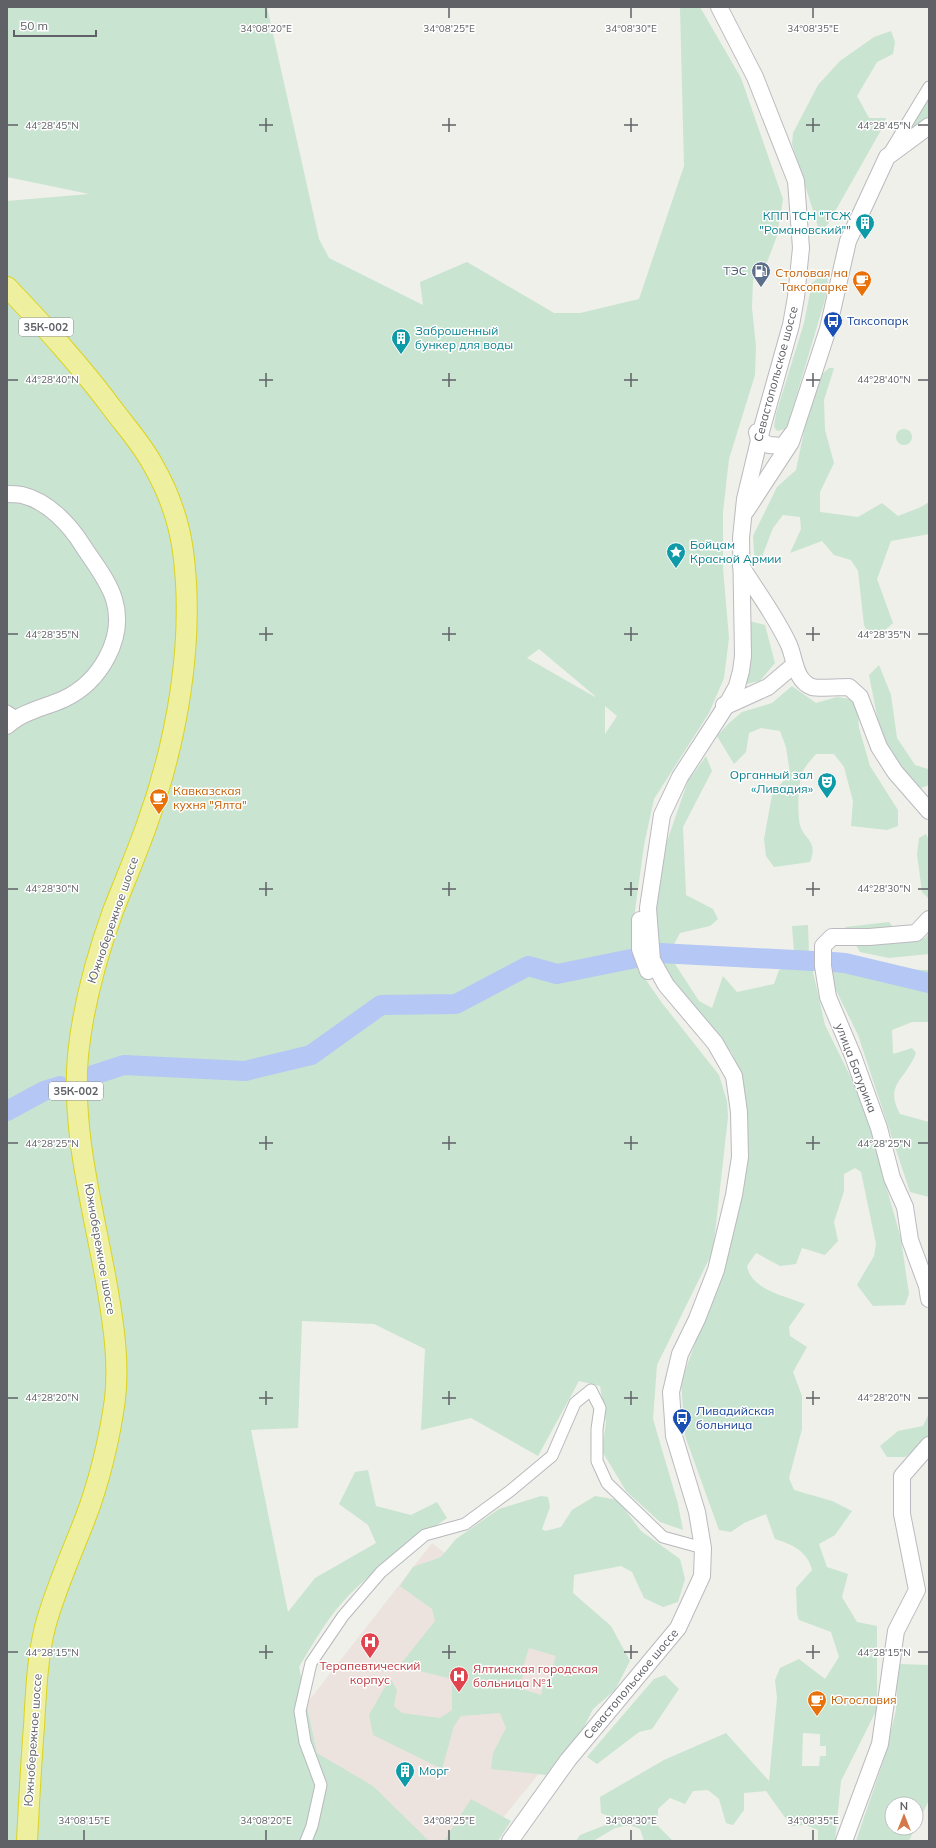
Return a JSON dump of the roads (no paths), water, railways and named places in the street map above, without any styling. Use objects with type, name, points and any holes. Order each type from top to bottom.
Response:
[{"type":"highway","name":"Южнобережное шоссе","points":[[7,287],[83,369],[136,439],[153,465],[167,495],[180,536],[184,568],[186,621],[183,663],[171,746],[165,770],[144,834],[110,920],[91,978],[82,1018],[76,1088],[78,1114],[83,1157],[114,1323],[116,1363],[115,1398],[100,1469],[86,1516],[53,1598],[44,1633],[37,1676],[27,1841]]},
{"type":"highway","name":"Южнобережное шоссе","points":[[7,301],[52,349],[123,434],[162,506],[166,519],[173,572],[171,659],[159,742],[148,786],[102,909],[81,973],[72,1013],[67,1053],[69,1114],[73,1150],[96,1264],[105,1318],[106,1366],[100,1429],[36,1628],[28,1671],[17,1841]]},
{"type":"main road","points":[[711,7],[726,33],[780,152],[790,182],[794,215],[794,264],[786,321],[760,431],[770,440],[781,440],[794,435]]},
{"type":"main road","name":"Севастопольское шоссе","points":[[510,1841],[568,1760],[678,1628],[702,1576],[698,1512],[674,1436],[671,1392],[680,1354],[697,1319],[716,1270],[738,1172],[740,1157],[740,1112],[734,1076],[715,1043],[666,985],[652,960],[648,908],[662,815],[680,777],[723,705],[737,686],[741,672],[743,656],[741,509],[760,431],[790,332],[796,297],[801,248],[796,181],[755,77],[720,7]]},
{"type":"main road","points":[[723,705],[731,669],[733,644],[733,545],[741,509],[794,435],[828,329],[848,241],[887,157],[929,126]]},
{"type":"main road","points":[[7,494],[22,495],[40,502],[58,516],[78,538],[107,582],[114,599],[116,613],[116,633],[112,646],[105,661],[90,679],[65,699],[10,718]]},
{"type":"main road","name":"Севастопольское шоссе","points":[[733,545],[741,565]]},
{"type":"main road","points":[[741,565],[778,625],[789,646],[794,665],[801,678],[812,687],[849,687],[860,697],[879,747],[895,772],[929,811]]},
{"type":"main road","points":[[723,705],[768,687],[794,665]]},
{"type":"main road","name":"улица Батурина","points":[[929,919],[916,933],[869,937],[832,937],[823,946],[823,959],[828,997],[854,1056],[879,1128],[892,1178],[905,1207],[910,1240],[927,1286],[929,1299]]},
{"type":"main road","points":[[844,1841],[880,1744],[896,1631],[917,1590],[902,1514],[902,1476],[929,1445]]},
{"type":"street","points":[[887,157],[929,87]]},
{"type":"street","points":[[306,1841],[312,1826],[321,1785],[306,1742],[300,1711],[311,1663],[343,1616],[380,1572],[425,1535],[465,1524],[510,1491],[552,1456],[576,1403],[591,1390],[600,1408],[597,1429],[597,1461],[608,1483],[663,1536],[699,1547]]},
{"type":"waterway","points":[[659,953],[813,961]]},
{"type":"waterway","points":[[84,1078],[124,1065],[245,1071],[311,1055],[381,1005],[456,1004],[528,966],[557,974],[636,958]]},
{"type":"waterway","points":[[833,962],[845,963],[929,983]]},
{"type":"waterway","points":[[7,1111],[44,1091],[60,1086]]},
{"type":"place","name":"КПП ТСН \"ТСЖ \"Романовский\"\"","points":[[865,240]]},
{"type":"place","name":"ТЭС","points":[[761,288]]},
{"type":"place","name":"Столовая на Таксопарке","points":[[862,297]]},
{"type":"place","name":"Таксопарк","points":[[833,338]]},
{"type":"place","name":"Заброшенный бункер для воды","points":[[401,355]]},
{"type":"place","name":"Бойцам Красной Армии","points":[[676,569]]},
{"type":"place","name":"Органный зал «Ливадия»","points":[[827,799]]},
{"type":"place","name":"Кавказская кухня \"Ялта\"","points":[[159,815]]},
{"type":"place","name":"Ливадийская больница","points":[[682,1435]]},
{"type":"place","name":"Терапевтический корпус","points":[[370,1659]]},
{"type":"place","name":"Ялтинская городская больница №1","points":[[459,1693]]},
{"type":"place","name":"Югославия","points":[[817,1717]]},
{"type":"place","name":"Морг","points":[[405,1788]]}]
